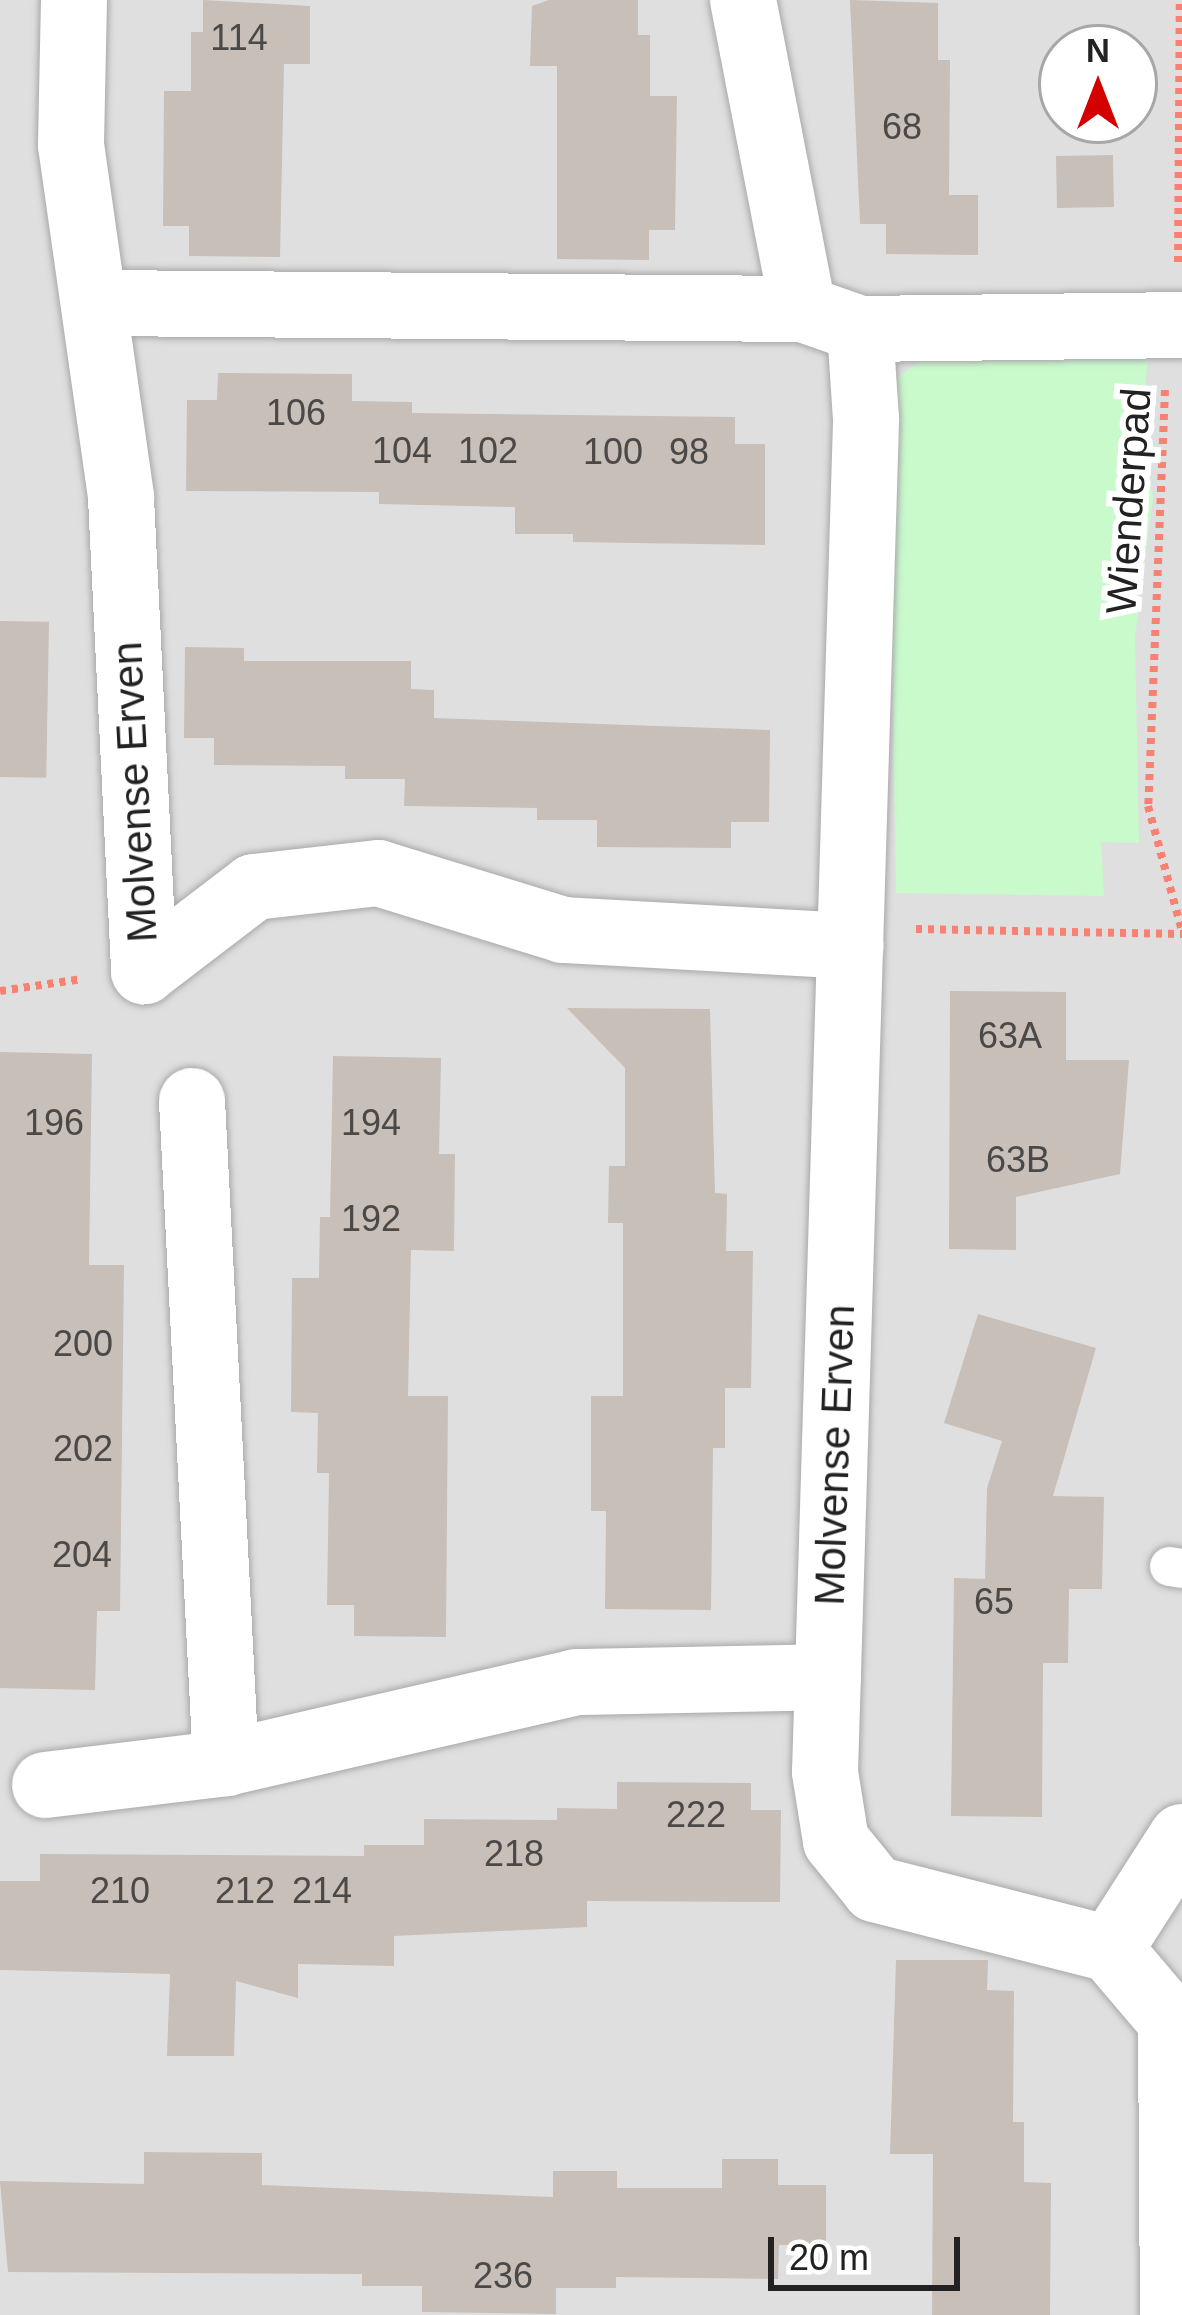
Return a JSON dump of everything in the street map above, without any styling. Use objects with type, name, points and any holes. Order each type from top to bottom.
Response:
[{"type":"street","name":"Molvense Erven","points":[[74,0],[71,145],[98,303],[121,498],[143,970],[254,887],[378,873],[563,930],[851,946]]},
{"type":"street","name":"Molvense Erven","points":[[743,0],[831,319],[866,419],[827,1677],[825,1772],[836,1841],[875,1889],[1110,1949]]},
{"type":"street","points":[[98,303],[1180,325]]},
{"type":"street","points":[[192,1101],[226,1763]]},
{"type":"street","points":[[46,1784],[226,1763],[576,1682],[827,1677]]},
{"type":"street","points":[[1173,2315],[1171,2020],[1110,1949],[1182,1837]]},
{"type":"path","name":"Wienderpad","points":[[1180,0],[1180,325],[1158,426],[1166,496],[1148,634],[1148,806],[1182,932]]},
{"type":"path","points":[[851,946],[906,929],[1182,932]]},
{"type":"shaded area","points":[[0,0],[1182,0],[1182,2315],[0,2315]]},
{"type":"green space","points":[[1149,354],[1140,424],[1153,498],[1135,637],[1139,843],[1101,842],[1104,896],[896,893],[888,409],[897,377],[923,359]]},
{"type":"building","points":[[203,0],[310,6],[310,64],[284,64],[280,257],[189,256],[189,226],[163,226],[164,91],[191,91],[191,32],[203,32]]},
{"type":"building","points":[[549,0],[638,0],[638,35],[650,35],[650,96],[677,96],[675,230],[649,230],[649,260],[557,259],[557,66],[530,66],[532,6]]},
{"type":"building","points":[[850,0],[938,3],[938,60],[950,60],[949,195],[978,195],[978,255],[886,254],[886,224],[860,224]]},
{"type":"building","points":[[1113,155],[1114,207],[1057,208],[1056,156]]},
{"type":"building","points":[[218,373],[352,374],[352,401],[412,402],[412,413],[735,417],[735,444],[765,444],[765,545],[573,542],[573,534],[515,534],[515,507],[379,504],[379,492],[186,491],[187,400],[217,400]]},
{"type":"building","points":[[0,621],[49,622],[46,778],[0,777]]},
{"type":"building","points":[[185,647],[244,648],[244,661],[411,661],[411,689],[434,690],[434,718],[770,730],[769,822],[731,822],[731,848],[597,847],[597,820],[537,820],[537,808],[404,806],[405,779],[345,779],[345,766],[214,765],[214,738],[184,738]]},
{"type":"building","points":[[950,991],[1066,992],[1066,1060],[1129,1060],[1120,1174],[1016,1197],[1016,1250],[949,1249]]},
{"type":"building","points":[[567,1008],[710,1009],[715,1193],[727,1194],[726,1251],[753,1251],[751,1388],[725,1388],[725,1448],[713,1448],[711,1610],[605,1609],[606,1511],[591,1511],[591,1396],[623,1396],[623,1223],[608,1223],[609,1166],[625,1166],[625,1068]]},
{"type":"building","points":[[0,1052],[92,1054],[89,1265],[124,1265],[120,1611],[97,1611],[95,1690],[0,1688]]},
{"type":"building","points":[[333,1056],[441,1058],[439,1154],[455,1154],[454,1251],[411,1250],[408,1396],[448,1396],[446,1637],[354,1636],[354,1605],[327,1605],[329,1473],[317,1473],[318,1413],[291,1412],[292,1278],[319,1278],[320,1217],[330,1217]]},
{"type":"building","points":[[978,1314],[1096,1348],[1053,1496],[1104,1497],[1102,1589],[1069,1589],[1068,1663],[1043,1663],[1042,1817],[951,1816],[954,1578],[985,1579],[987,1488],[1002,1441],[944,1423]]},
{"type":"building","points":[[617,1782],[751,1783],[751,1810],[781,1810],[780,1902],[587,1901],[587,1927],[394,1936],[394,1966],[298,1964],[298,1998],[236,1981],[234,2056],[167,2056],[170,1974],[0,1970],[0,1881],[40,1881],[40,1854],[364,1856],[364,1845],[424,1845],[424,1819],[557,1820],[557,1808],[617,1809]]},
{"type":"building","points":[[896,1960],[988,1960],[987,1990],[1014,1991],[1013,2122],[1024,2122],[1024,2182],[1051,2183],[1050,2315],[932,2315],[933,2154],[890,2154]]},
{"type":"building","points":[[144,2152],[262,2153],[262,2185],[553,2197],[553,2171],[617,2171],[617,2188],[722,2188],[722,2159],[778,2159],[778,2185],[826,2185],[826,2245],[779,2245],[778,2279],[616,2277],[616,2288],[556,2288],[556,2314],[422,2312],[422,2286],[362,2286],[362,2274],[8,2272],[0,2181],[144,2184]]}]
